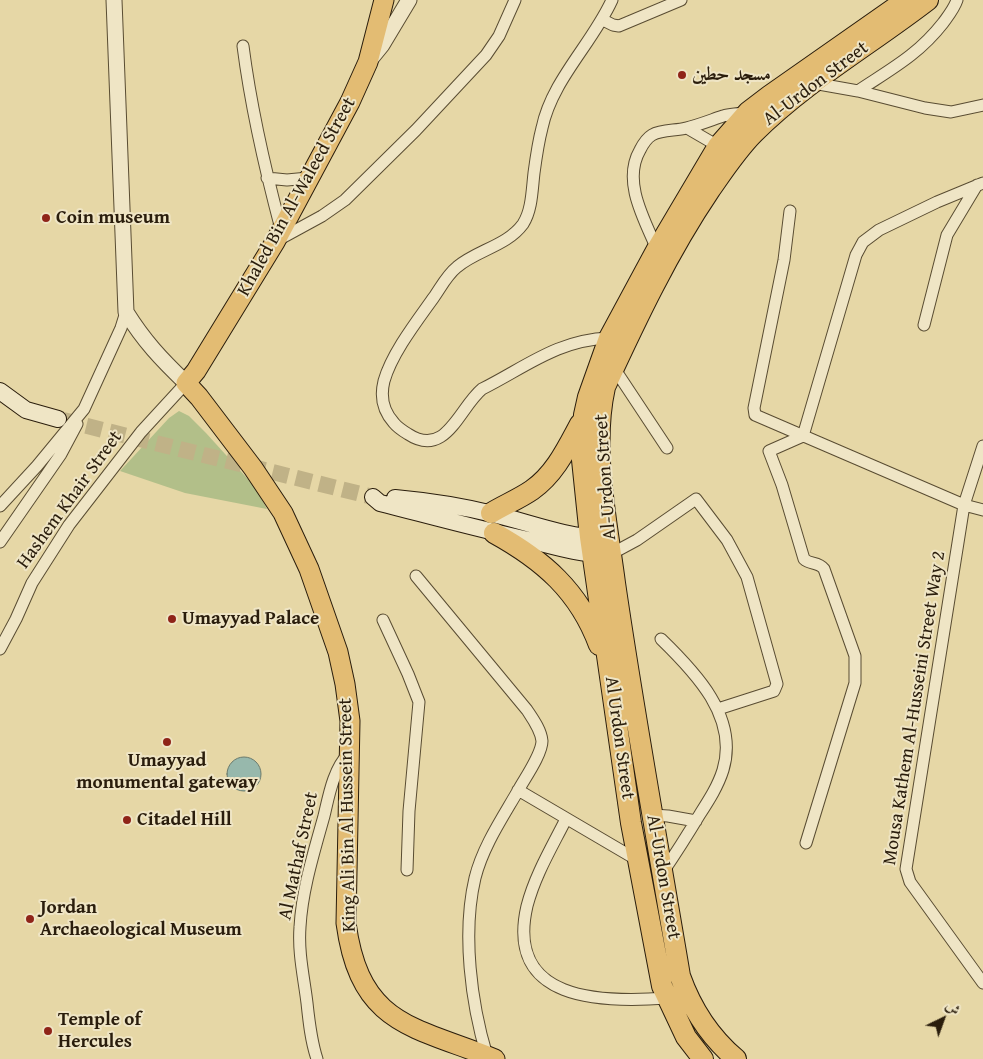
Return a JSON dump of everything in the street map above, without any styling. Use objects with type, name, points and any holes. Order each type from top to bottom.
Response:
[{"type":"highway","name":"Al-Urdon Street","points":[[736,1059],[704,1024],[680,976],[663,872],[581,450],[584,415],[588,397],[609,338],[657,249],[718,146],[748,112],[800,73],[906,0]]},
{"type":"highway","name":"Al-Urdon Street","points":[[601,546],[600,415],[605,387],[650,292],[688,223],[734,156],[776,111],[928,0]]},
{"type":"highway","points":[[491,513],[520,498],[546,478],[561,458],[584,415]]},
{"type":"highway","points":[[494,533],[520,547],[538,560],[565,586],[592,627],[609,675]]},
{"type":"highway","name":"Al Urdon Street","points":[[601,546],[609,675],[632,823],[662,986],[686,1037],[703,1059]]},
{"type":"main road","name":"Khaled Bin Al-Waleed Street","points":[[186,383],[200,364],[278,235],[350,102],[368,62],[384,0]]},
{"type":"main road","name":"King Ali Bin Al Hussein Street","points":[[186,383],[199,397],[268,489],[283,513],[309,569],[342,665],[350,722],[346,923],[349,941],[359,974],[376,1001],[398,1020],[437,1038],[491,1057]]},
{"type":"main road","points":[[3,394],[26,410],[58,419]]},
{"type":"main road","points":[[371,496],[412,500],[491,513],[601,546],[494,533],[380,503],[371,496]]},
{"type":"street","points":[[0,542],[61,454],[121,328],[126,312],[114,0]]},
{"type":"street","points":[[368,62],[382,45],[410,0]]},
{"type":"street","points":[[243,46],[278,235],[322,216],[345,200],[416,130],[486,55],[499,36],[515,0]]},
{"type":"street","points":[[609,338],[594,338],[574,342],[550,351],[482,389],[473,396],[452,428],[443,437],[421,440],[414,438],[395,425],[383,406],[384,382],[392,365],[408,334],[446,280],[457,267],[508,238],[523,224],[530,206],[546,112],[562,80],[603,20],[612,0]]},
{"type":"street","points":[[603,20],[612,25],[619,26],[681,0]]},
{"type":"street","points":[[858,91],[922,48],[949,15],[957,0]]},
{"type":"street","points":[[813,84],[858,91],[925,108],[951,112],[983,105]]},
{"type":"street","points":[[657,249],[641,212],[635,189],[633,172],[635,161],[644,143],[652,135],[687,128],[724,116],[748,112]]},
{"type":"street","points":[[687,128],[718,146]]},
{"type":"street","points":[[267,178],[286,180],[308,178]]},
{"type":"street","points":[[924,325],[943,245],[952,225],[980,184]]},
{"type":"street","points":[[803,436],[834,327],[860,247],[871,236],[891,224],[980,184]]},
{"type":"street","points":[[790,211],[783,267],[754,413],[757,416],[964,505],[983,510]]},
{"type":"street","points":[[126,312],[154,351],[186,383]]},
{"type":"street","points":[[614,368],[667,448]]},
{"type":"street","name":"Hashem Khair Street","points":[[0,649],[32,583],[69,525],[141,432],[186,383]]},
{"type":"street","points":[[0,506],[37,466],[84,408]]},
{"type":"street","points":[[803,436],[769,451],[784,492],[804,559],[807,562],[821,565],[831,585],[853,647],[856,671],[855,683],[843,725],[806,844]]},
{"type":"street","name":"Mousa Kathem Al-Husseini Street Way 2","points":[[983,446],[964,505],[906,874],[983,983]]},
{"type":"street","points":[[37,466],[45,477]]},
{"type":"street","points":[[601,546],[637,540],[696,499],[727,540],[747,577],[777,684],[774,692],[718,709]]},
{"type":"street","points":[[416,576],[522,703],[539,730],[542,744],[486,849],[476,877],[472,901],[470,933],[472,978],[481,1035],[491,1057]]},
{"type":"street","points":[[383,620],[408,674],[418,702],[409,811],[407,870]]},
{"type":"street","points":[[661,639],[698,678],[718,709],[726,742],[724,769],[711,796],[663,872]]},
{"type":"street","name":"Al Mathaf Street","points":[[317,1059],[301,957],[300,922],[305,890],[331,790],[341,762],[349,753]]},
{"type":"street","points":[[518,790],[639,861]]},
{"type":"street","points":[[652,816],[668,816],[696,821]]},
{"type":"street","points":[[566,819],[542,866],[527,907],[523,941],[535,968],[549,983],[566,991],[626,1001],[667,998]]},
{"type":"green space","points":[[179,411],[189,416],[206,433],[255,487],[267,509],[185,493],[120,471],[169,418]]},
{"type":"water","points":[[244,757],[251,758],[256,762],[260,767],[260,781],[256,786],[251,790],[244,791],[237,790],[232,786],[228,781],[227,774],[228,767],[232,762],[237,758]]},
{"type":"tunnel","points":[[63,420],[369,496]]},
{"type":"place","name":"مسجد حطين","points":[[682,75]]},
{"type":"place","name":"Coin museum","points":[[46,218]]},
{"type":"place","name":"Umayyad Palace","points":[[172,619]]},
{"type":"place","name":"Umayyad monumental gateway","points":[[167,742]]},
{"type":"place","name":"Citadel Hill","points":[[127,820]]},
{"type":"place","name":"Jordan Archaeological Museum","points":[[30,919]]},
{"type":"place","name":"Temple of Hercules","points":[[48,1031]]}]
